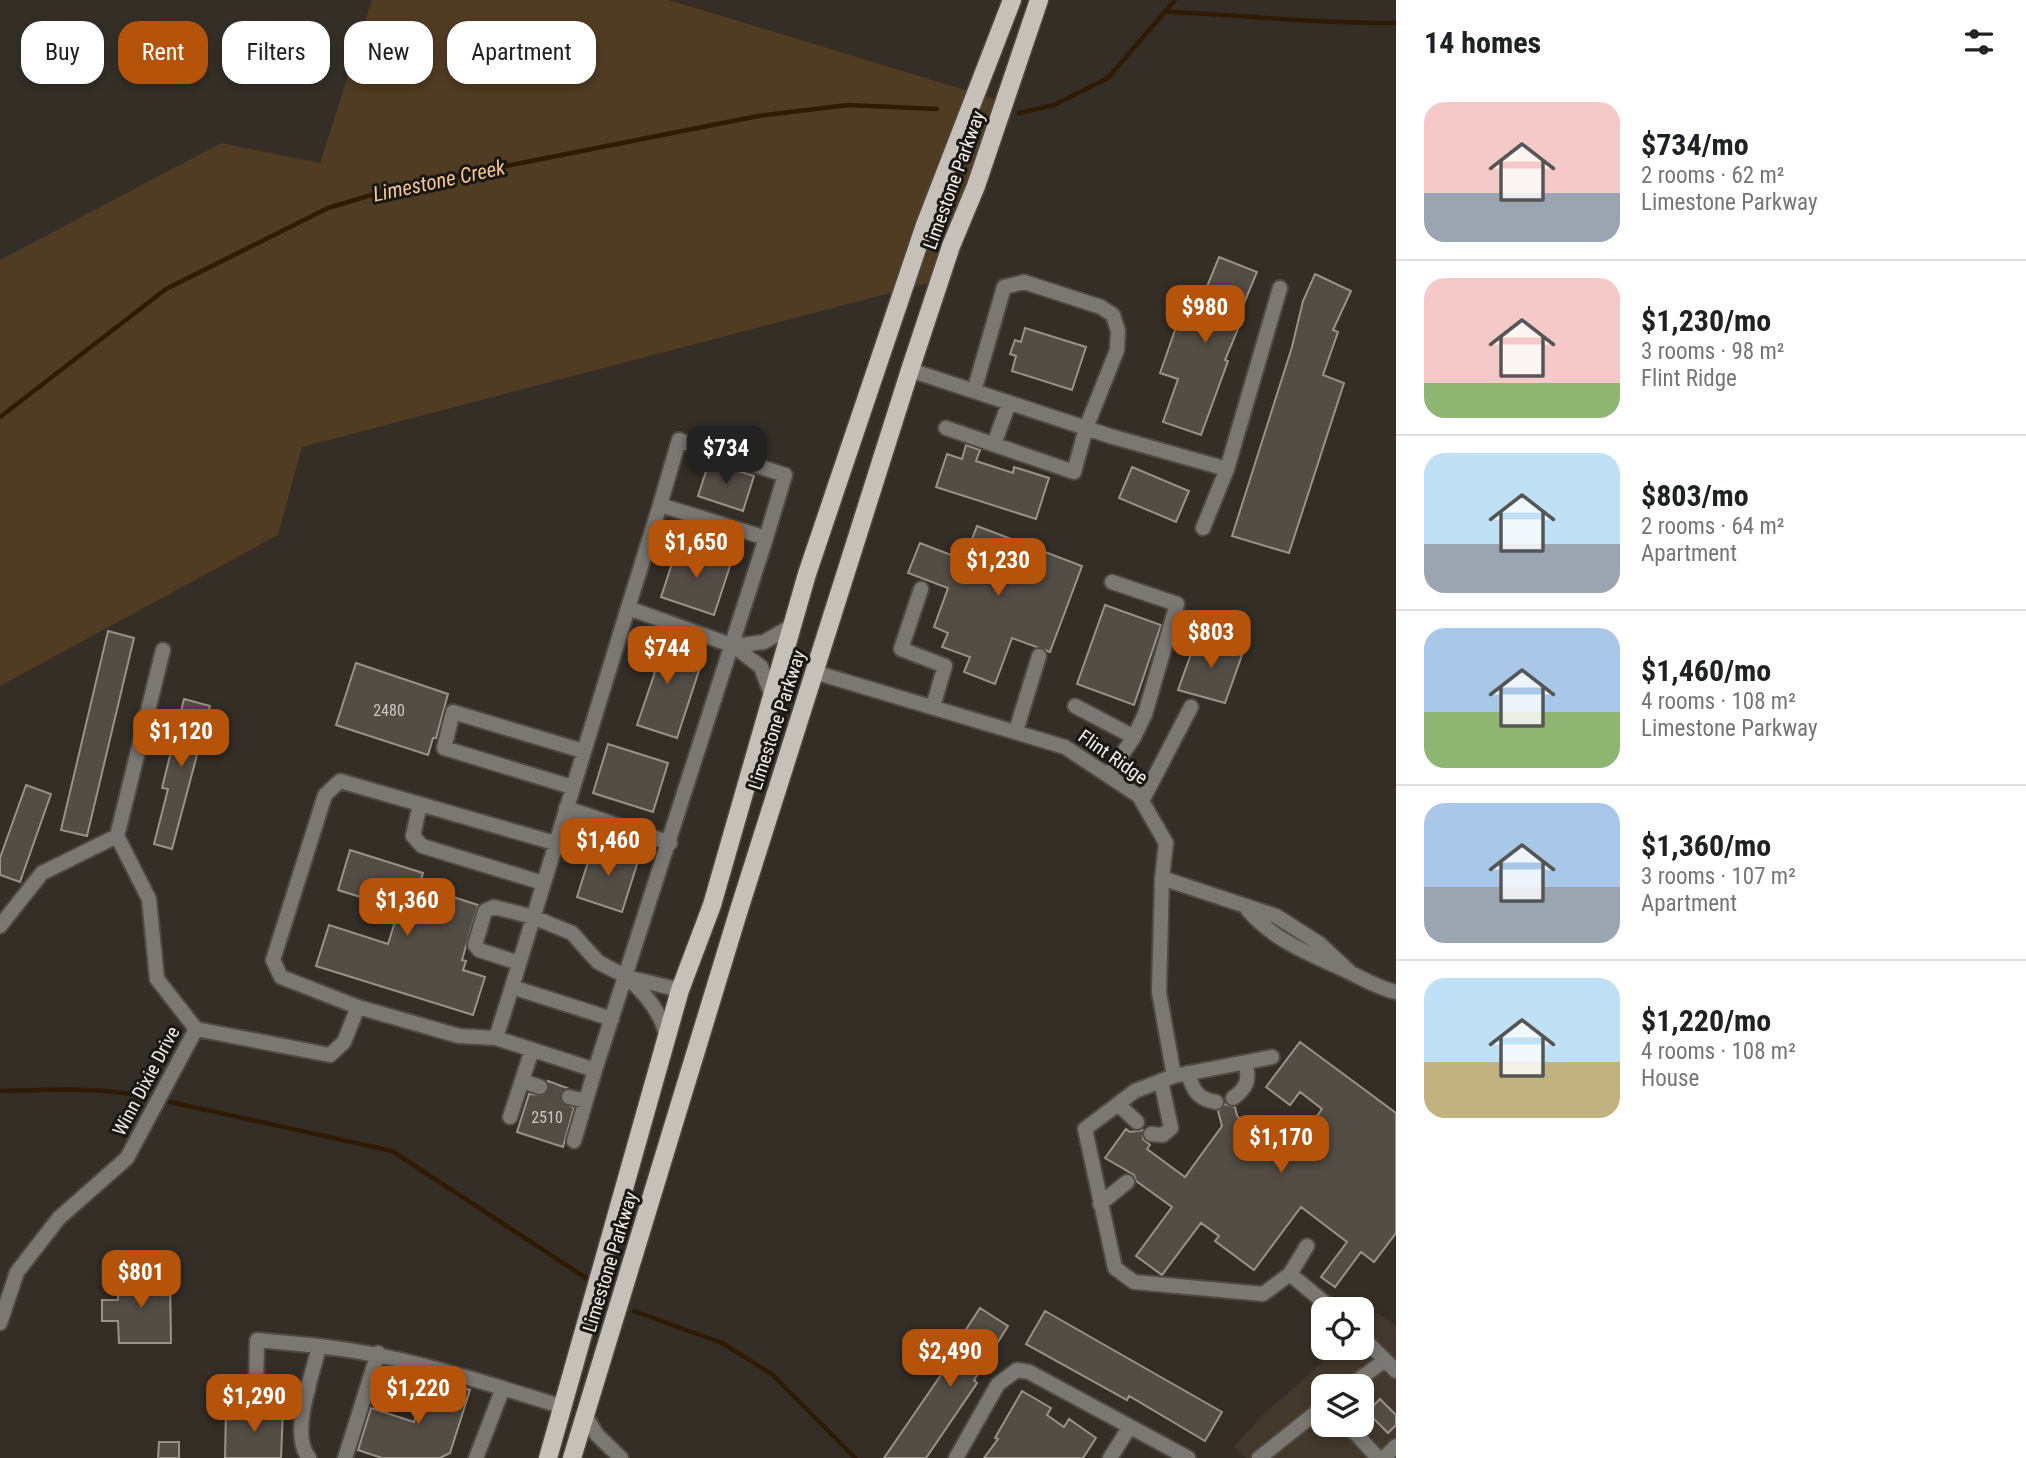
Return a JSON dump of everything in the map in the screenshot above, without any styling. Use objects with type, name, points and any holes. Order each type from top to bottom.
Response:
[{"type":"main road","name":"Limestone Parkway","points":[[548,1458],[680,990],[712,905],[792,626],[879,360],[962,124],[1012,0]]},
{"type":"main road","name":"Limestone Parkway","points":[[572,1458],[711,1001],[910,370],[950,246],[976,186],[1040,0]]},
{"type":"main road","points":[[879,360],[910,370]]},
{"type":"main road","points":[[680,990],[711,1001]]},
{"type":"street","points":[[946,428],[1074,472],[1086,428],[1117,349],[1118,331],[1112,315],[1101,307],[1024,282],[1004,287],[974,391]]},
{"type":"street","points":[[1203,528],[1227,469],[1280,288]]},
{"type":"street","points":[[910,370],[1086,428],[1227,469]]},
{"type":"street","points":[[994,444],[1009,403]]},
{"type":"street","points":[[496,1038],[679,440],[785,475],[734,646],[574,1141]]},
{"type":"street","points":[[660,505],[766,538]]},
{"type":"street","points":[[1108,775],[1134,737],[1145,714],[1177,604],[1112,582]]},
{"type":"street","points":[[921,589],[901,649],[945,666],[933,706]]},
{"type":"street","points":[[628,608],[734,646],[761,667],[772,696]]},
{"type":"street","points":[[734,646],[764,642],[792,626]]},
{"type":"street","points":[[163,650],[117,836],[149,899],[157,979],[196,1029]]},
{"type":"street","points":[[1016,731],[1039,656]]},
{"type":"street","name":"Flint Ridge","points":[[814,672],[1065,747],[1142,801],[1166,843],[1162,878],[1159,992],[1174,1077],[1171,1128],[1163,1135],[1151,1134]]},
{"type":"street","points":[[1074,706],[1134,737]]},
{"type":"street","points":[[1142,801],[1191,707]]},
{"type":"street","points":[[572,787],[444,748],[453,712],[583,751]]},
{"type":"street","points":[[555,843],[340,781],[325,795],[272,960],[281,977],[358,1007],[459,1035],[496,1038],[596,1070]]},
{"type":"street","points":[[420,804],[413,836],[422,846],[543,883]]},
{"type":"street","points":[[566,807],[670,843]]},
{"type":"street","points":[[0,926],[42,873],[117,836]]},
{"type":"street","points":[[1162,878],[1247,909],[1276,916],[1320,944],[1351,973]]},
{"type":"street","points":[[519,963],[479,950],[475,945],[485,911],[494,906],[534,917],[572,933],[598,962],[626,977],[648,996],[663,1021],[667,1039]]},
{"type":"street","points":[[1247,909],[1262,927],[1309,956],[1379,988],[1396,992]]},
{"type":"street","points":[[1284,940],[1291,926]]},
{"type":"street","points":[[626,977],[680,990]]},
{"type":"street","points":[[512,987],[612,1019]]},
{"type":"street","name":"Winn Dixie Drive","points":[[0,1323],[17,1272],[59,1218],[127,1158],[196,1029],[330,1055],[344,1042],[358,1007]]},
{"type":"street","points":[[510,1117],[532,1050]]},
{"type":"street","points":[[1272,1057],[1174,1077],[1135,1091],[1085,1129],[1115,1268],[1134,1282],[1263,1294],[1290,1274],[1307,1246]]},
{"type":"street","points":[[1233,1098],[1244,1090],[1249,1078],[1246,1062]]},
{"type":"street","points":[[1174,1077],[1204,1100],[1216,1101]]},
{"type":"street","points":[[522,1081],[540,1087]]},
{"type":"street","points":[[569,1097],[586,1101]]},
{"type":"street","points":[[1118,1104],[1137,1122]]},
{"type":"street","points":[[1100,1204],[1127,1182]]},
{"type":"street","points":[[1290,1274],[1318,1297]]},
{"type":"street","points":[[308,1390],[256,1387],[257,1340],[378,1353],[563,1407]]},
{"type":"street","points":[[309,1458],[302,1450],[302,1416],[319,1346]]},
{"type":"street","points":[[1374,1349],[1396,1371]]},
{"type":"street","points":[[345,1458],[378,1353]]},
{"type":"street","points":[[1366,1374],[1385,1360]]},
{"type":"street","points":[[956,1458],[998,1384],[1017,1370],[1029,1372],[1188,1458]]},
{"type":"street","points":[[476,1458],[503,1388]]},
{"type":"street","points":[[586,1415],[597,1435],[621,1458]]},
{"type":"street","points":[[1259,1458],[1311,1417]]},
{"type":"street","points":[[1110,1458],[1129,1428]]},
{"type":"street","points":[[1359,1437],[1378,1458]]},
{"type":"street","points":[[1384,1458],[1396,1446]]},
{"type":"shaded area","points":[[372,0],[669,0],[995,99],[936,281],[302,447],[278,535],[0,686],[0,260],[221,143],[320,163],[345,84],[433,84],[433,21],[365,21]]},
{"type":"shaded area","points":[[1377,1313],[1396,1326],[1396,1458],[1246,1458],[1234,1446],[1265,1413],[1325,1360],[1374,1360],[1374,1316]]},
{"type":"building","points":[[1219,257],[1257,272],[1239,315],[1243,317],[1225,360],[1228,361],[1201,435],[1163,422],[1178,379],[1160,373],[1188,293],[1202,299]]},
{"type":"building","points":[[1315,274],[1351,291],[1333,330],[1338,332],[1323,375],[1344,383],[1289,553],[1232,536],[1292,347],[1303,301]]},
{"type":"building","points":[[1025,328],[1086,347],[1072,390],[1012,371],[1016,356],[1010,354],[1015,340],[1021,342]]},
{"type":"building","points":[[966,445],[980,450],[976,461],[1013,473],[1014,467],[1049,478],[1036,519],[936,487],[947,454],[962,459]]},
{"type":"building","points":[[709,462],[754,476],[743,511],[698,496]]},
{"type":"building","points":[[1132,467],[1189,491],[1176,522],[1119,498]]},
{"type":"building","points":[[977,526],[1082,566],[1050,652],[1012,638],[995,684],[964,672],[970,657],[942,647],[948,633],[934,627],[948,588],[908,573],[920,543],[964,560]]},
{"type":"building","points":[[678,545],[731,563],[714,615],[661,597]]},
{"type":"building","points":[[1105,605],[1161,625],[1134,705],[1077,684]]},
{"type":"building","points":[[108,631],[134,638],[87,836],[61,830]]},
{"type":"building","points":[[1212,635],[1230,642],[1228,650],[1242,655],[1225,703],[1178,690],[1196,640],[1209,644]]},
{"type":"building","points":[[649,639],[703,658],[677,738],[637,725],[655,672],[633,665],[640,644]]},
{"type":"building","points":[[356,663],[448,694],[436,738],[433,738],[428,755],[336,725]]},
{"type":"building","points":[[184,699],[210,706],[172,849],[154,844],[168,789],[162,788]]},
{"type":"building","points":[[608,744],[668,763],[653,812],[593,793]]},
{"type":"building","points":[[26,785],[51,794],[20,882],[0,875],[0,858]]},
{"type":"building","points":[[594,843],[639,858],[622,912],[577,897]]},
{"type":"building","points":[[350,850],[423,873],[419,886],[478,905],[462,960],[466,961],[463,970],[485,977],[473,1015],[316,966],[329,925],[388,944],[399,909],[338,890]]},
{"type":"building","points":[[1300,1042],[1396,1113],[1396,1233],[1374,1262],[1361,1252],[1335,1287],[1321,1277],[1347,1242],[1301,1207],[1254,1270],[1215,1241],[1219,1236],[1201,1223],[1162,1275],[1136,1256],[1172,1207],[1136,1181],[1134,1175],[1105,1158],[1126,1129],[1130,1132],[1143,1130],[1143,1139],[1150,1145],[1147,1149],[1185,1177],[1222,1126],[1218,1111],[1225,1104],[1235,1107],[1237,1116],[1260,1134],[1263,1143],[1285,1159],[1322,1109],[1300,1092],[1290,1105],[1266,1087]]},
{"type":"building","points":[[548,1081],[567,1088],[562,1091],[560,1100],[574,1108],[563,1147],[517,1132],[529,1094],[546,1095],[549,1089]]},
{"type":"building","points":[[170,1277],[171,1343],[119,1343],[118,1321],[102,1321],[102,1300],[118,1300],[118,1278]]},
{"type":"building","points":[[980,1308],[1008,1326],[974,1380],[977,1383],[926,1458],[884,1458],[954,1356],[950,1354]]},
{"type":"building","points":[[1045,1311],[1222,1412],[1205,1441],[1129,1396],[1127,1400],[1026,1344]]},
{"type":"building","points":[[429,1377],[470,1390],[450,1453],[440,1458],[382,1458],[358,1450],[371,1408],[414,1422]]},
{"type":"building","points":[[1022,1391],[1051,1408],[1047,1415],[1064,1427],[1069,1419],[1096,1438],[1083,1458],[984,1458],[998,1439],[995,1438]]},
{"type":"building","points":[[1380,1399],[1396,1415],[1396,1425],[1388,1433],[1374,1419],[1374,1405]]},
{"type":"building","points":[[226,1409],[283,1410],[281,1458],[225,1458]]},
{"type":"building","points":[[159,1442],[179,1442],[179,1458],[158,1458]]},
{"type":"waterway","name":"Limestone Creek","points":[[1019,113],[1054,105],[1108,78],[1175,0]]},
{"type":"waterway","name":"Limestone Creek","points":[[1168,12],[1396,23]]},
{"type":"waterway","name":"Limestone Creek","points":[[0,417],[166,289],[328,208],[395,188],[758,116],[848,105],[937,109]]},
{"type":"waterway","points":[[0,1091],[92,1090],[147,1097]]},
{"type":"waterway","points":[[170,1102],[392,1151],[586,1278]]},
{"type":"waterway","points":[[634,1311],[722,1343],[772,1374],[855,1458]]},
{"type":"tunnel","points":[[540,1087],[569,1097]]}]
